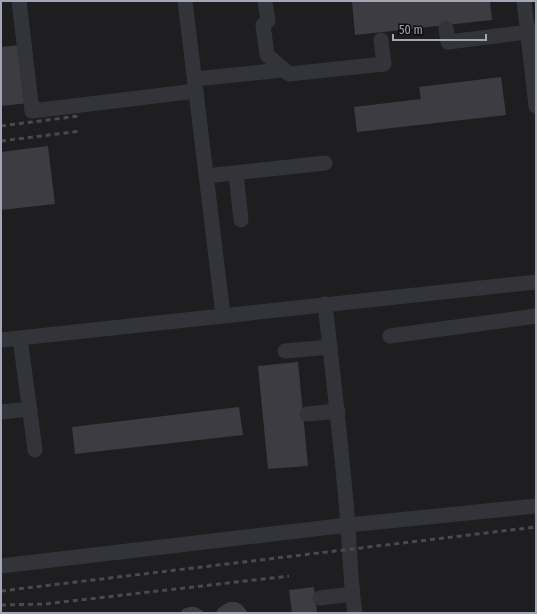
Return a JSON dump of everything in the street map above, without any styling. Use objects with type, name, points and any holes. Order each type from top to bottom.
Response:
[{"type":"lane","points":[[20,1],[32,112],[282,70]]},
{"type":"lane","points":[[185,1],[223,315]]},
{"type":"lane","points":[[265,1],[268,21],[263,25],[267,55],[282,70],[289,74],[384,64],[381,40]]},
{"type":"lane","points":[[524,1],[532,32],[536,106]]},
{"type":"lane","points":[[446,28],[448,42],[532,32]]},
{"type":"lane","points":[[206,176],[325,163]]},
{"type":"lane","points":[[236,173],[241,220]]},
{"type":"lane","points":[[1,340],[536,282]]},
{"type":"lane","points":[[325,304],[338,411],[348,525],[352,594],[355,613]]},
{"type":"lane","points":[[390,336],[536,316]]},
{"type":"lane","points":[[20,338],[35,450]]},
{"type":"lane","points":[[285,351],[330,347]]},
{"type":"lane","points":[[1,412],[30,409]]},
{"type":"lane","points":[[307,414],[338,411]]},
{"type":"lane","points":[[1,566],[348,525],[536,506]]},
{"type":"lane","points":[[320,598],[352,594]]},
{"type":"shaded area","points":[[1,1],[536,1],[536,613],[1,613]]},
{"type":"building","points":[[352,1],[490,1],[492,20],[355,35]]},
{"type":"building","points":[[21,45],[28,103],[1,106],[1,47]]},
{"type":"building","points":[[501,77],[506,115],[357,132],[354,107],[421,99],[419,87]]},
{"type":"building","points":[[48,146],[55,204],[1,210],[1,152]]},
{"type":"building","points":[[298,362],[308,466],[268,469],[258,366]]},
{"type":"building","points":[[239,407],[243,435],[75,454],[72,427]]},
{"type":"building","points":[[314,587],[317,613],[292,613],[289,590]]},
{"type":"building","points":[[229,602],[236,602],[242,605],[248,613],[216,613],[218,609]]},
{"type":"building","points":[[196,607],[206,613],[180,613],[183,609]]},
{"type":"railway","points":[[1,126],[79,116]]},
{"type":"railway","points":[[1,141],[81,131]]},
{"type":"railway","points":[[1,591],[536,527]]},
{"type":"railway","points":[[1,605],[45,604],[289,576]]}]
